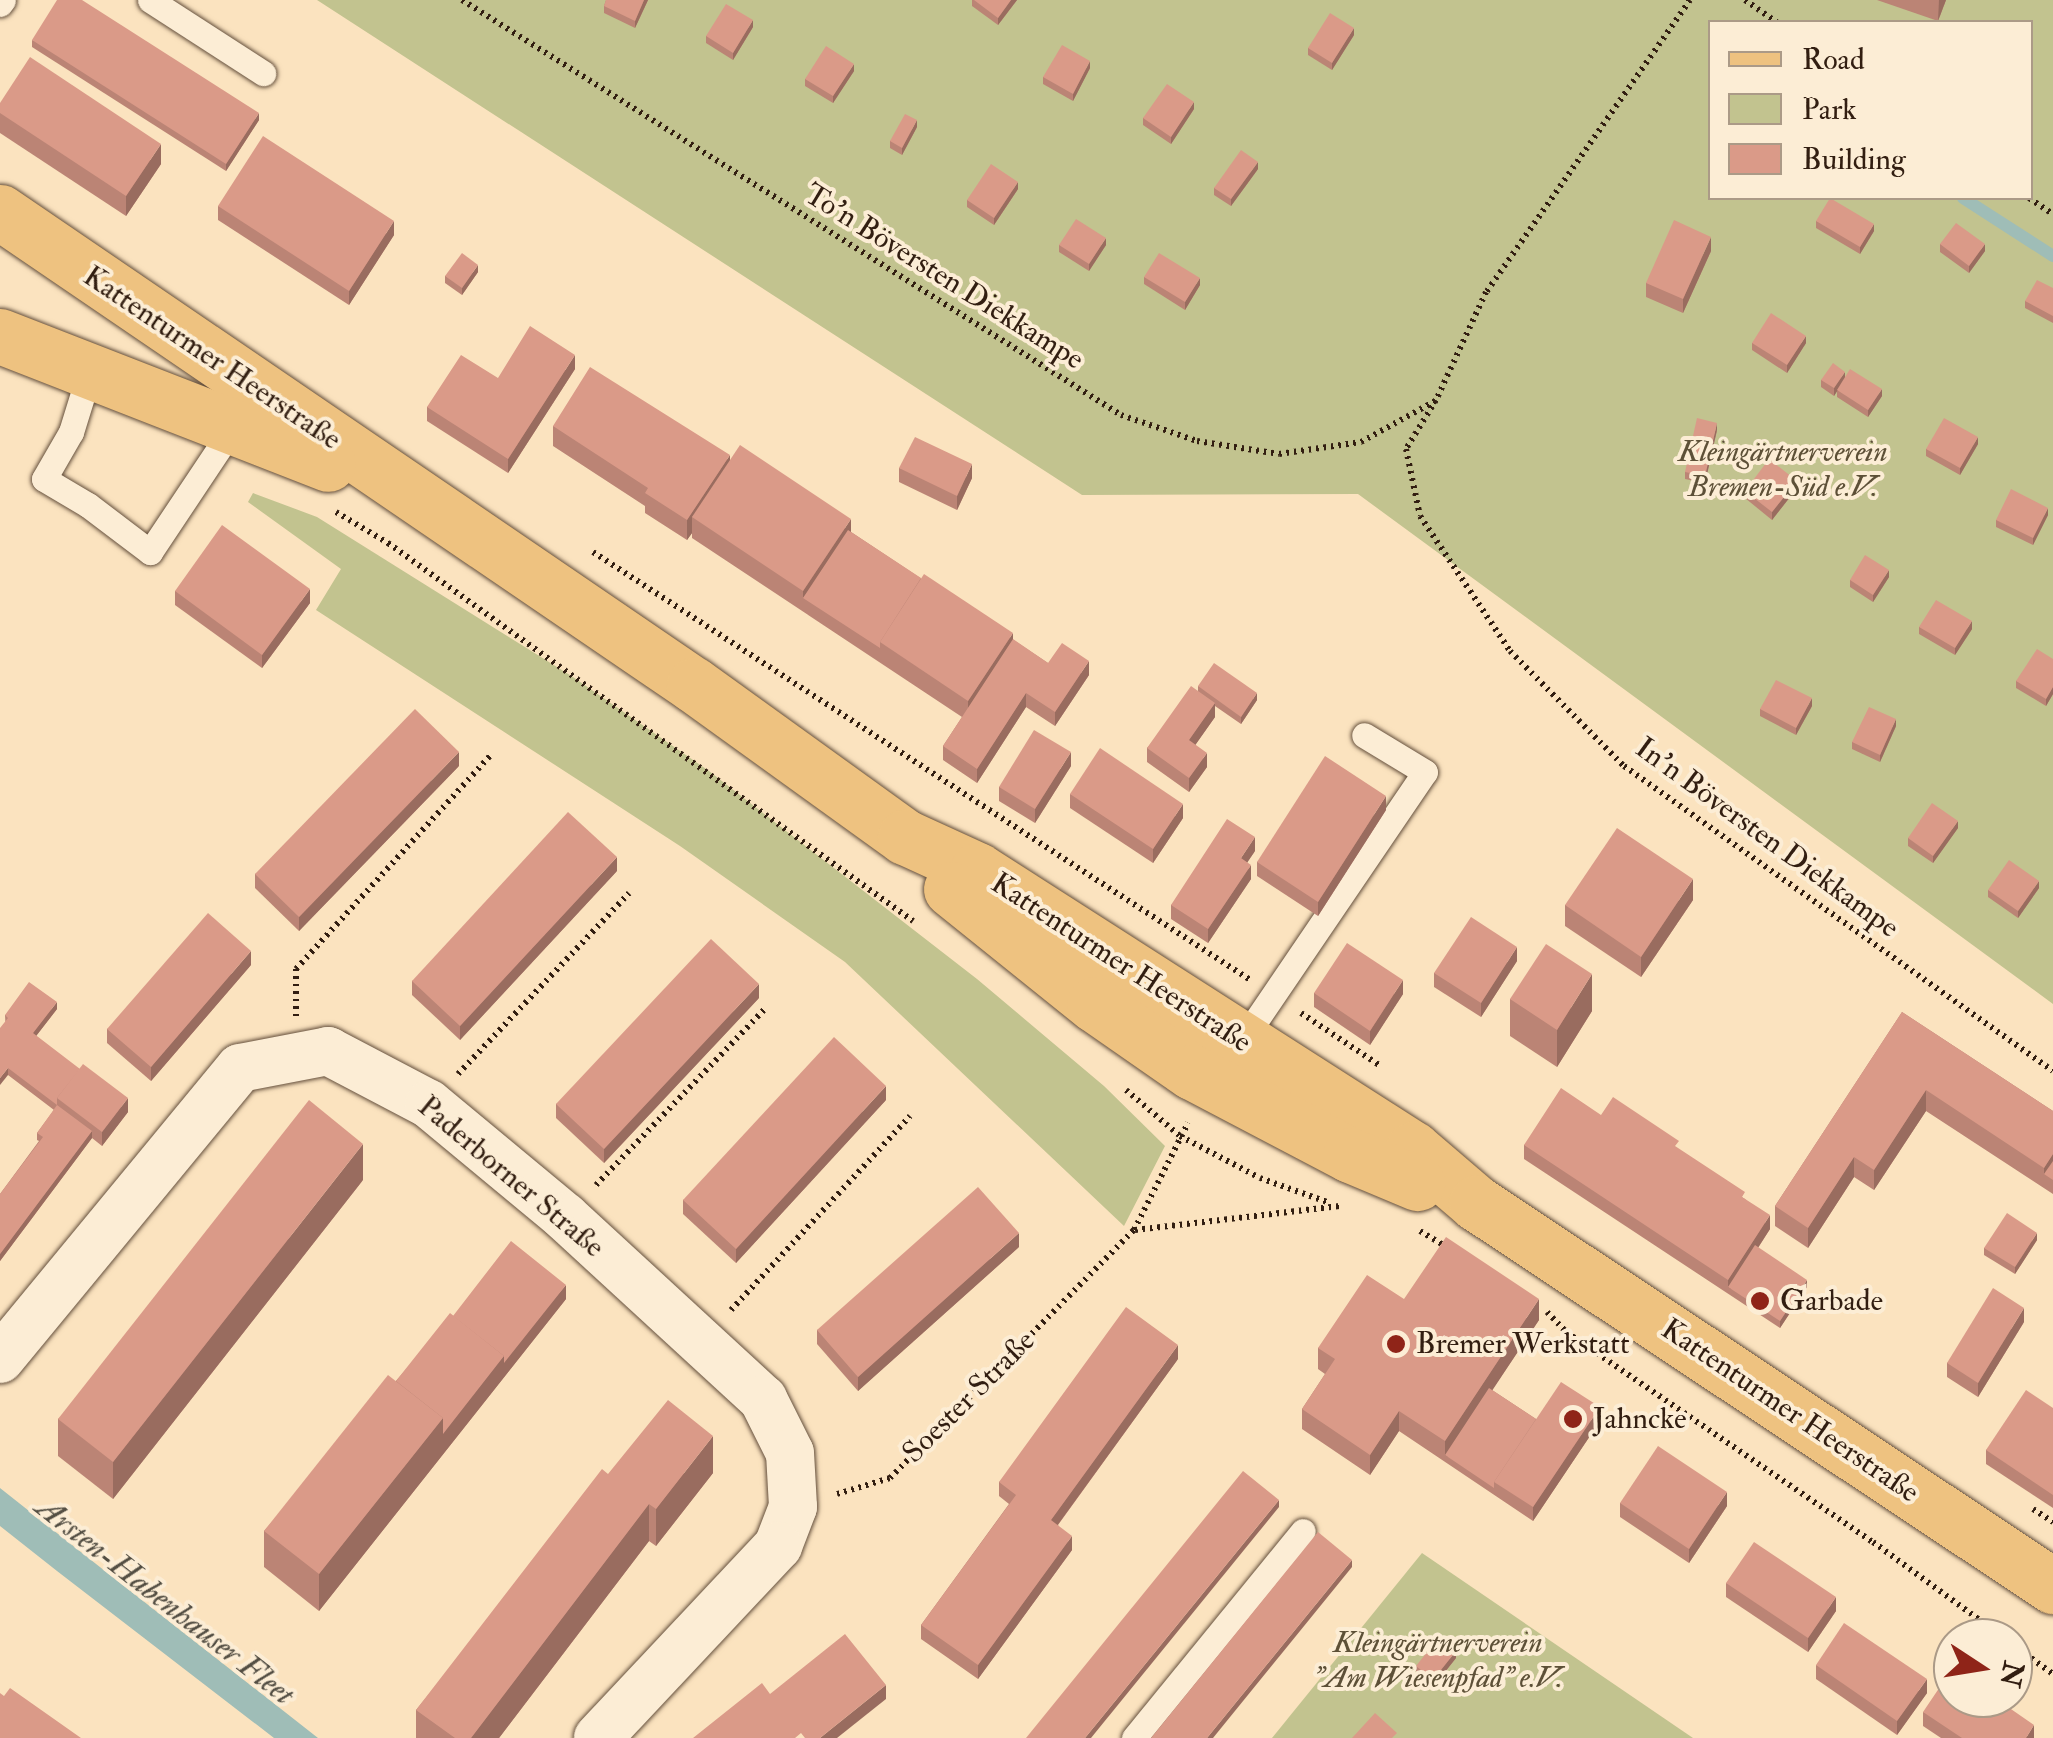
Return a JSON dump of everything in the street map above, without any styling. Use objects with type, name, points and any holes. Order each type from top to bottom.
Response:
[{"type":"main road","name":"Kattenturmer Heerstraße","points":[[0,212],[694,685],[905,837],[977,870],[1413,1149],[1476,1203],[2053,1586]]},
{"type":"main road","name":"Kattenturmer Heerstraße","points":[[0,336],[425,503]]},
{"type":"main road","name":"Kattenturmer Heerstraße","points":[[905,837],[961,900],[1094,1004],[1192,1072],[1380,1169],[1476,1203]]},
{"type":"street","name":"Paderborner Straße","points":[[0,1359],[240,1068],[328,1051],[429,1104],[565,1218],[763,1399],[790,1453],[793,1507]]},
{"type":"street","points":[[598,1738],[778,1546],[793,1507]]},
{"type":"lane","points":[[150,0],[263,74]]},
{"type":"lane","points":[[89,374],[71,432],[44,480],[88,505],[150,552],[234,426]]},
{"type":"lane","points":[[1242,1041],[1425,772],[1364,735]]},
{"type":"lane","points":[[1134,1738],[1303,1530]]},
{"type":"path","name":"To'n Böversten Diekkampe","points":[[462,0],[1122,415],[1198,441],[1279,454],[1361,442],[1436,400]]},
{"type":"path","name":"In'n Böversten Diekkampe","points":[[1690,0],[1486,292],[1436,400],[1406,449],[1420,516],[1510,651],[1624,766],[2053,1071]]},
{"type":"path","points":[[1745,0],[1774,20]]},
{"type":"path","points":[[2031,200],[2053,214]]},
{"type":"path","points":[[296,1057],[296,969],[490,756]]},
{"type":"path","points":[[429,1104],[628,894]]},
{"type":"path","points":[[565,1218],[765,1009]]},
{"type":"path","points":[[702,1342],[910,1116]]},
{"type":"path","name":"Soester Straße","points":[[793,1507],[890,1478],[1134,1230],[1180,1136]]},
{"type":"path","points":[[1134,1230],[1340,1206]]},
{"type":"green space","name":"Kleingärtnerverein Bremen-Süd e.V.","points":[[317,0],[2053,0],[2053,1004],[1358,494],[1082,495]]},
{"type":"green space","points":[[253,493],[317,517],[573,677],[709,771],[977,979],[1104,1086],[1165,1146],[1124,1226],[845,962],[680,846],[316,610],[341,569],[248,502]]},
{"type":"green space","name":"Kleingärtnerverein \"Am Wiesenpfad\" e.V.","points":[[1422,1553],[1693,1738],[1272,1738]]},
{"type":"water","points":[[0,1488],[318,1738],[274,1738],[57,1571],[0,1526]]},
{"type":"building","points":[[57,0],[82,0],[259,113],[226,164],[32,40]]},
{"type":"building","points":[[606,0],[644,0],[635,21],[604,6]]},
{"type":"building","points":[[974,0],[1011,0],[998,18]]},
{"type":"building","points":[[726,4],[753,20],[733,53],[706,36]]},
{"type":"building","points":[[1330,13],[1354,28],[1332,63],[1308,48]]},
{"type":"building","points":[[1062,45],[1090,61],[1073,94],[1043,77]]},
{"type":"building","points":[[826,46],[854,64],[833,96],[805,79]]},
{"type":"building","points":[[30,57],[161,144],[126,196],[0,113],[0,103]]},
{"type":"building","points":[[1167,84],[1194,102],[1171,137],[1143,118]]},
{"type":"building","points":[[905,114],[917,120],[902,148],[890,141]]},
{"type":"building","points":[[263,136],[394,221],[349,291],[218,206]]},
{"type":"building","points":[[1241,150],[1258,162],[1231,199],[1214,188]]},
{"type":"building","points":[[991,164],[1018,182],[994,218],[967,200]]},
{"type":"building","points":[[1829,200],[1833,200],[1874,224],[1860,247],[1816,221]]},
{"type":"building","points":[[1076,219],[1106,238],[1089,264],[1059,245]]},
{"type":"building","points":[[1674,220],[1711,237],[1683,299],[1646,283]]},
{"type":"building","points":[[1956,223],[1985,244],[1969,266],[1940,244]]},
{"type":"building","points":[[462,253],[478,265],[462,288],[445,276]]},
{"type":"building","points":[[1159,253],[1200,278],[1185,302],[1144,277]]},
{"type":"building","points":[[2037,280],[2053,288],[2053,316],[2025,301]]},
{"type":"building","points":[[1771,313],[1806,336],[1787,365],[1752,343]]},
{"type":"building","points":[[530,326],[575,355],[508,459],[427,407],[461,355],[498,378]]},
{"type":"building","points":[[1833,363],[1845,372],[1834,388],[1821,380]]},
{"type":"building","points":[[590,367],[730,455],[687,520],[645,493],[648,488],[553,426]]},
{"type":"building","points":[[1850,369],[1882,389],[1868,410],[1837,390]]},
{"type":"building","points":[[1697,418],[1717,423],[1705,476],[1685,472]]},
{"type":"building","points":[[1944,418],[1978,437],[1960,468],[1926,449]]},
{"type":"building","points":[[915,437],[972,464],[957,496],[899,468]]},
{"type":"building","points":[[740,445],[851,519],[803,591],[692,517]]},
{"type":"building","points":[[1769,459],[1797,481],[1772,512],[1745,491]]},
{"type":"building","points":[[2011,489],[2048,508],[2033,538],[1996,520]]},
{"type":"building","points":[[222,525],[310,589],[262,655],[175,591]]},
{"type":"building","points":[[848,530],[921,578],[880,642],[880,648],[803,598]]},
{"type":"building","points":[[1865,555],[1889,570],[1873,595],[1850,580]]},
{"type":"building","points":[[924,574],[1013,633],[968,701],[880,642]]},
{"type":"building","points":[[1936,600],[1972,621],[1955,648],[1919,627]]},
{"type":"building","points":[[1013,639],[1048,663],[1062,643],[1089,661],[1055,712],[1026,693],[977,769],[943,746]]},
{"type":"building","points":[[2037,649],[2053,659],[2053,687],[2046,699],[2016,681]]},
{"type":"building","points":[[1214,663],[1257,693],[1241,717],[1198,686]]},
{"type":"building","points":[[1776,680],[1812,698],[1796,728],[1760,709]]},
{"type":"building","points":[[1191,686],[1215,703],[1189,740],[1207,753],[1189,778],[1147,748]]},
{"type":"building","points":[[1869,707],[1896,719],[1880,755],[1852,742]]},
{"type":"building","points":[[415,709],[459,752],[299,917],[255,874]]},
{"type":"building","points":[[1034,730],[1071,752],[1035,809],[999,787]]},
{"type":"building","points":[[1100,748],[1183,804],[1153,849],[1070,794]]},
{"type":"building","points":[[1325,756],[1386,796],[1318,902],[1257,862]]},
{"type":"building","points":[[1932,803],[1958,821],[1933,856],[1908,838]]},
{"type":"building","points":[[568,812],[617,857],[460,1026],[412,981]]},
{"type":"building","points":[[1227,819],[1255,837],[1241,858],[1251,865],[1208,929],[1171,905]]},
{"type":"building","points":[[1617,828],[1693,879],[1641,957],[1565,905]]},
{"type":"building","points":[[2009,860],[2039,881],[2018,911],[1988,890]]},
{"type":"building","points":[[208,913],[251,951],[151,1067],[107,1029]]},
{"type":"building","points":[[1471,917],[1517,947],[1481,1003],[1434,973]]},
{"type":"building","points":[[711,939],[759,984],[604,1149],[556,1104]]},
{"type":"building","points":[[1347,943],[1403,980],[1370,1031],[1314,993]]},
{"type":"building","points":[[1546,944],[1592,974],[1557,1030],[1510,999]]},
{"type":"building","points":[[29,982],[57,1002],[33,1033],[80,1069],[57,1098],[57,1105],[8,1068],[0,1078],[0,1028]]},
{"type":"building","points":[[1902,1012],[2053,1111],[2053,1154],[2044,1168],[1926,1090],[1874,1170],[1854,1157],[1808,1228],[1775,1206]]},
{"type":"building","points":[[834,1037],[886,1086],[736,1249],[683,1200]]},
{"type":"building","points":[[83,1064],[128,1098],[102,1132],[57,1098]]},
{"type":"building","points":[[1561,1088],[1601,1115],[1613,1097],[1679,1141],[1675,1146],[1745,1192],[1742,1197],[1770,1215],[1728,1280],[1524,1145]]},
{"type":"building","points":[[309,1100],[363,1144],[113,1462],[58,1419]]},
{"type":"building","points":[[57,1105],[92,1131],[0,1254],[0,1194],[43,1137],[37,1133]]},
{"type":"building","points":[[2053,1161],[2053,1180],[2044,1174]]},
{"type":"building","points":[[978,1187],[1019,1233],[858,1377],[817,1330]]},
{"type":"building","points":[[2007,1213],[2037,1233],[2015,1267],[1984,1248]]},
{"type":"building","points":[[1446,1237],[1539,1299],[1445,1441],[1399,1411],[1370,1455],[1302,1409],[1335,1359],[1318,1348],[1367,1275],[1404,1299]]},
{"type":"building","points":[[511,1241],[566,1285],[504,1363],[504,1356],[453,1316]]},
{"type":"building","points":[[1755,1245],[1807,1280],[1780,1321],[1728,1287]]},
{"type":"building","points":[[1993,1288],[2024,1308],[1978,1383],[1947,1363]]},
{"type":"building","points":[[1126,1307],[1178,1345],[1051,1520],[1072,1536],[978,1665],[921,1625],[1016,1495],[999,1482]]},
{"type":"building","points":[[450,1313],[504,1356],[443,1434],[443,1418],[396,1381]]},
{"type":"building","points":[[388,1375],[443,1418],[319,1574],[264,1531]]},
{"type":"building","points":[[1561,1382],[1600,1407],[1533,1507],[1494,1482]]},
{"type":"building","points":[[1489,1388],[1536,1419],[1494,1482],[1494,1488],[1445,1455]]},
{"type":"building","points":[[2026,1390],[2053,1408],[2053,1495],[1986,1450]]},
{"type":"building","points":[[668,1400],[713,1436],[656,1509],[649,1504],[471,1738],[455,1738],[416,1710],[602,1469],[608,1474]]},
{"type":"building","points":[[1658,1446],[1727,1492],[1689,1549],[1620,1503]]},
{"type":"building","points":[[1243,1471],[1279,1500],[1085,1738],[1026,1738]]},
{"type":"building","points":[[1318,1532],[1352,1560],[1207,1738],[1151,1738]]},
{"type":"building","points":[[1754,1542],[1836,1597],[1808,1638],[1726,1583]]},
{"type":"building","points":[[1844,1623],[1927,1679],[1897,1721],[1816,1665]]},
{"type":"building","points":[[845,1634],[886,1685],[820,1738],[805,1738],[801,1733],[795,1738],[693,1738],[762,1683],[770,1694]]},
{"type":"building","points":[[1439,1637],[1456,1651],[1433,1680],[1416,1666]]},
{"type":"building","points":[[10,1688],[81,1738],[0,1738],[0,1693],[4,1696]]},
{"type":"building","points":[[1933,1697],[1933,1718],[2024,1718],[2034,1725],[2026,1738],[1962,1738],[1923,1712]]},
{"type":"building","points":[[1375,1713],[1397,1733],[1392,1738],[1352,1738]]},
{"type":"waterway","points":[[1966,200],[2053,256]]},
{"type":"place","name":"Garbade","points":[[1760,1301]]},
{"type":"place","name":"Bremer Werkstatt","points":[[1396,1344]]},
{"type":"place","name":"Jahncke","points":[[1573,1419]]},
{"type":"water label","name":"Arsten-Habenhauser Fleet","points":[[165,1601]]}]
